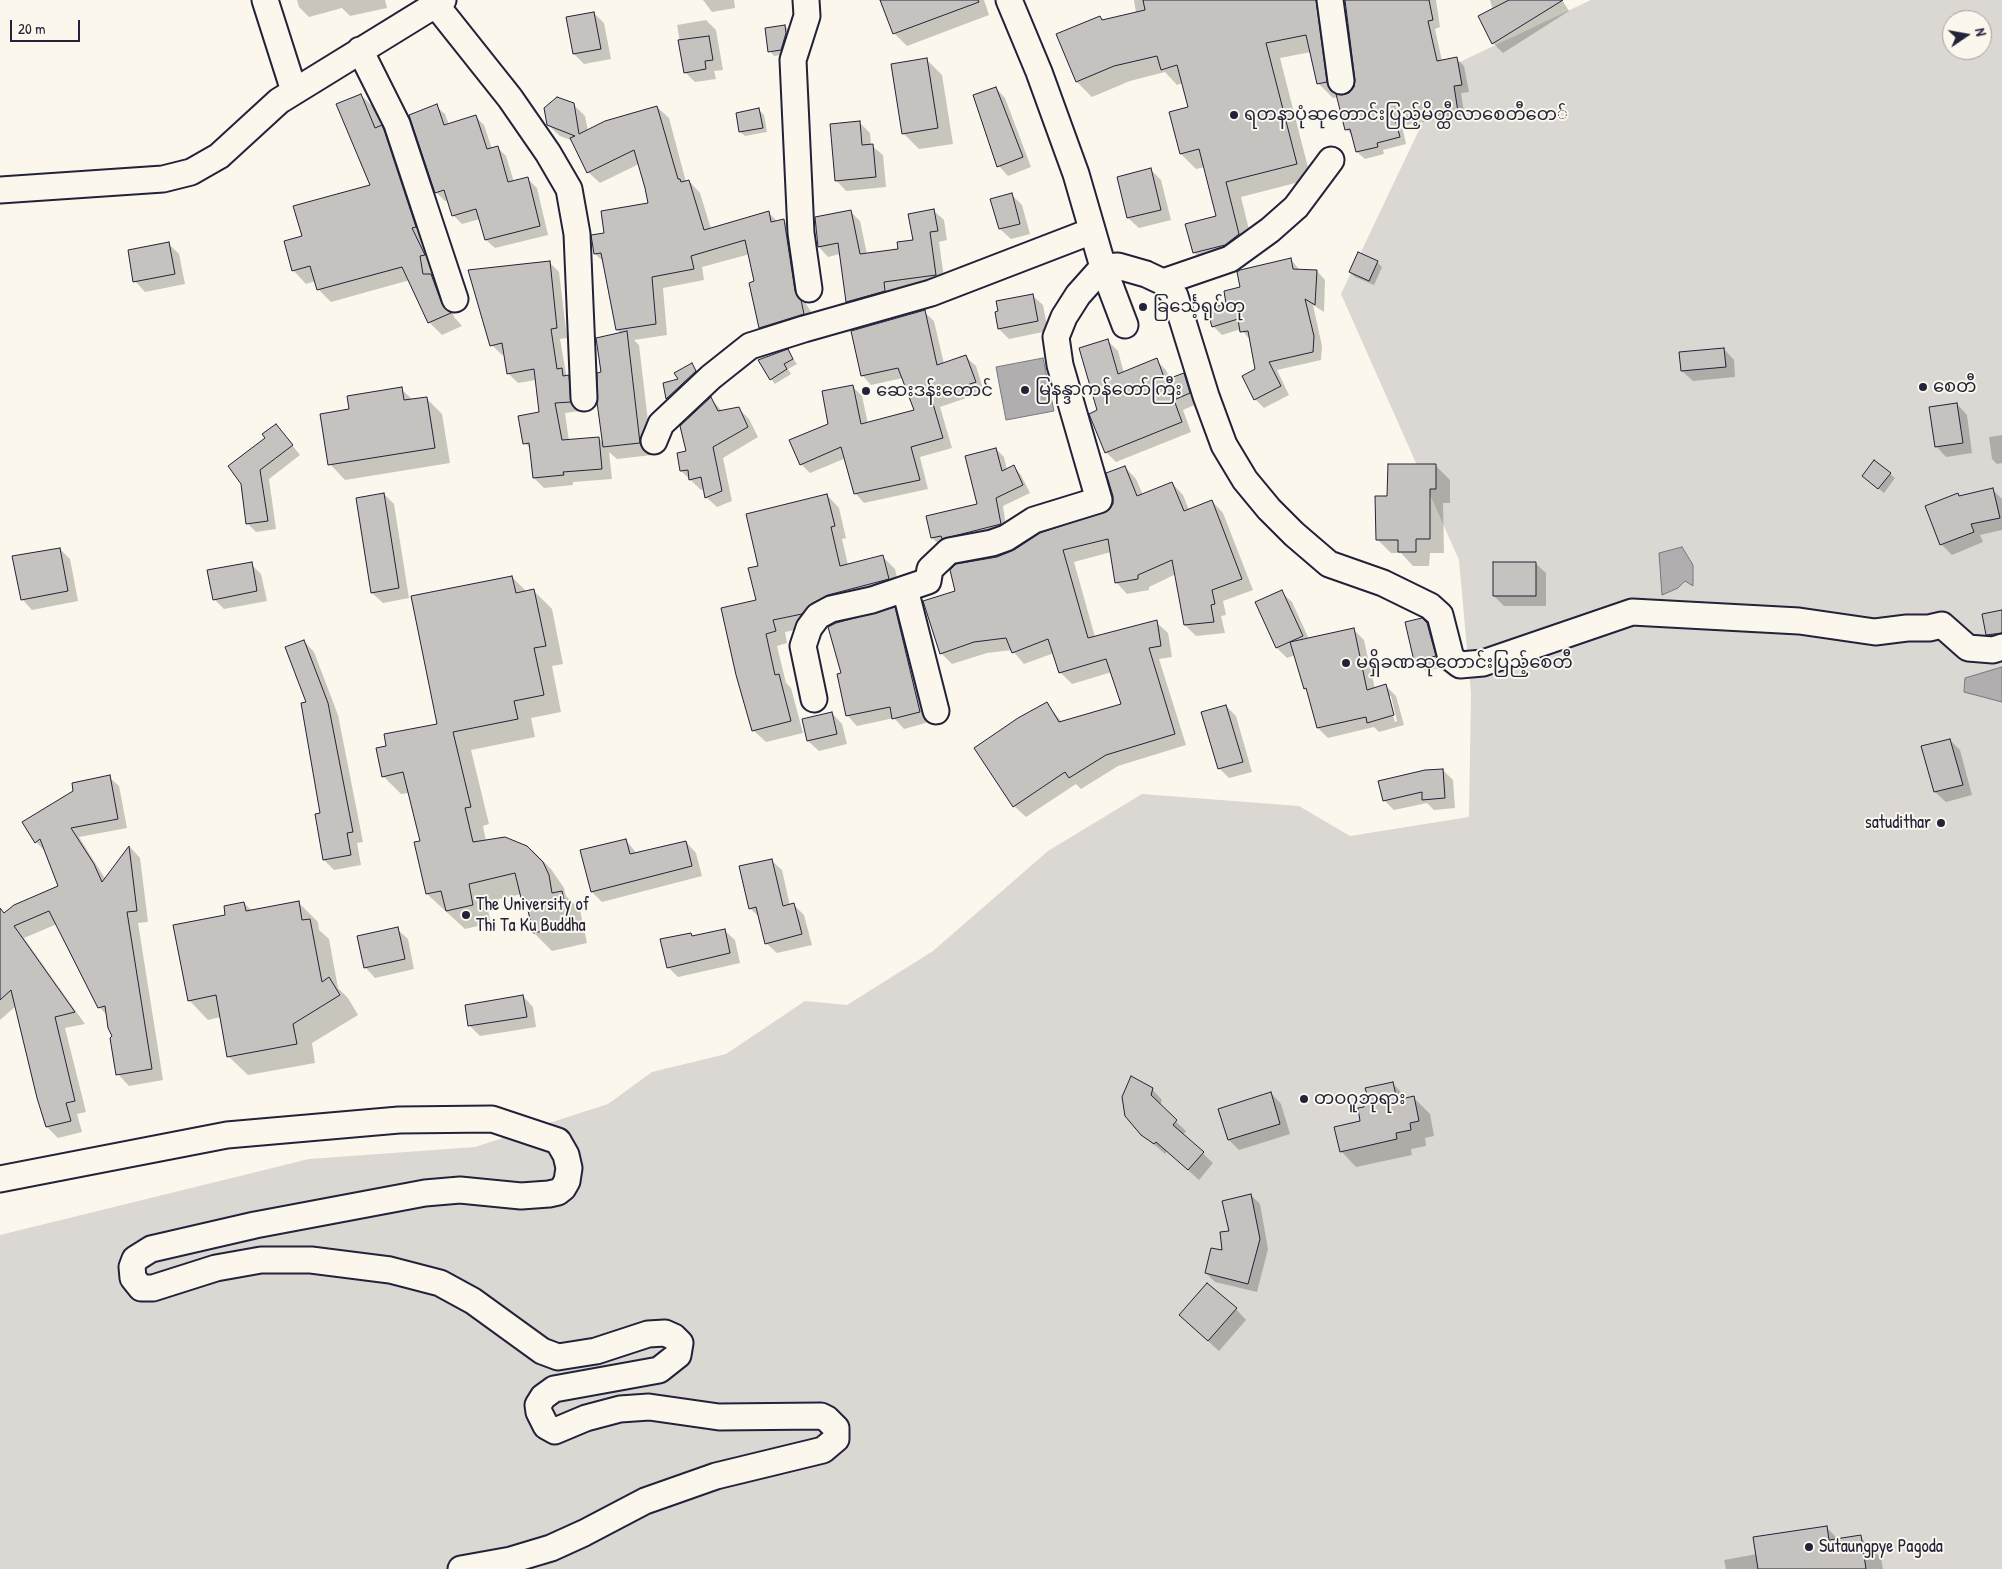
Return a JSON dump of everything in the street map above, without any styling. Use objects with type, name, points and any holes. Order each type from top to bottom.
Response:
[{"type":"street","points":[[265,0],[294,91]]},
{"type":"street","points":[[806,0],[807,16],[792,60],[801,232],[808,289]]},
{"type":"street","points":[[1009,0],[1039,72],[1076,174],[1103,267],[1125,325]]},
{"type":"street","points":[[1330,0],[1342,81]]},
{"type":"street","points":[[0,190],[163,179],[192,172],[219,156],[279,101],[437,2],[510,98],[548,153],[568,190],[577,234],[584,398]]},
{"type":"street","points":[[360,50],[397,124],[455,299]]},
{"type":"street","points":[[1163,282],[1230,259],[1270,230],[1296,207],[1332,160]]},
{"type":"street","points":[[654,441],[660,424],[750,346],[931,293],[1092,231]]},
{"type":"street","points":[[814,699],[803,646],[810,628],[818,616],[831,609],[928,581],[930,569],[949,551],[1006,538],[1034,520],[1099,500],[1060,365],[1056,337],[1064,317],[1078,295],[1103,267],[1118,266],[1146,274],[1163,282],[1176,296],[1206,396],[1224,446],[1245,480],[1294,534],[1329,564],[1383,583],[1430,606],[1440,615],[1451,658],[1460,664],[1482,663],[1632,612],[1799,620],[1874,632],[1907,628],[1930,628],[1942,625],[1968,648],[1993,650],[2002,647]]},
{"type":"street","points":[[905,589],[936,711]]},
{"type":"street","points":[[0,1179],[228,1135],[399,1120],[492,1119],[558,1141],[566,1155],[570,1168],[567,1181],[558,1192],[521,1196],[460,1190],[389,1198],[255,1225],[151,1249],[135,1259],[132,1267],[133,1278],[141,1288],[153,1288],[216,1268],[261,1260],[311,1260],[390,1270],[440,1283],[473,1300],[542,1351],[558,1358],[596,1350],[648,1334],[665,1333],[674,1337],[680,1343],[678,1355],[659,1370],[554,1389],[543,1397],[538,1405],[539,1412],[546,1426],[555,1431],[586,1418],[620,1409],[649,1408],[719,1417],[821,1416],[836,1428],[836,1439],[823,1450],[716,1476],[645,1501],[551,1548],[511,1560],[461,1569]]},
{"type":"shaded area","points":[[1591,0],[2002,0],[2002,1569],[0,1569],[0,1235],[309,1159],[475,1147],[608,1104],[652,1072],[726,1054],[805,1001],[847,1005],[933,951],[1048,851],[1142,794],[1299,806],[1350,836],[1469,817],[1471,693],[1459,560],[1341,294],[1449,67]]},
{"type":"shaded area","name":"မြနန္ဒာကန်တော်ကြီး","points":[[1043,358],[1054,411],[1006,420],[996,367]]},
{"type":"shaded area","points":[[1682,547],[1693,565],[1693,586],[1685,581],[1678,588],[1662,595],[1659,553]]},
{"type":"shaded area","points":[[2002,667],[2002,702],[1964,692],[1965,678]]},
{"type":"building","points":[[880,0],[978,0],[979,2],[893,34]]},
{"type":"building","points":[[1143,0],[1316,0],[1327,82],[1317,84],[1306,35],[1266,43],[1297,164],[1226,182],[1239,234],[1225,245],[1193,253],[1185,224],[1216,216],[1199,149],[1180,154],[1169,112],[1188,107],[1177,65],[1161,70],[1157,56],[1114,66],[1076,82],[1056,34],[1100,16],[1102,20],[1145,10]]},
{"type":"building","points":[[1345,0],[1429,0],[1433,20],[1428,21],[1437,61],[1457,57],[1462,85],[1454,86],[1458,112],[1440,114],[1439,111],[1395,119],[1400,137],[1377,143],[1378,147],[1356,152],[1350,129],[1345,130],[1336,94],[1349,93],[1354,87],[1355,80]]},
{"type":"building","points":[[1509,0],[1563,0],[1492,44],[1478,16]]},
{"type":"building","points":[[594,12],[601,49],[573,54],[566,17]]},
{"type":"building","points":[[785,25],[786,33],[781,50],[768,52],[765,28]]},
{"type":"building","points":[[709,36],[713,60],[705,61],[706,69],[684,73],[678,40]]},
{"type":"building","points":[[927,58],[938,128],[902,134],[891,64]]},
{"type":"building","points":[[996,87],[1023,157],[997,167],[973,95]]},
{"type":"building","points":[[361,94],[375,128],[382,125],[384,130],[416,227],[412,228],[425,255],[420,256],[423,274],[431,274],[442,304],[451,313],[428,323],[402,267],[317,290],[310,266],[292,271],[284,241],[302,236],[293,206],[370,185],[336,104]]},
{"type":"building","points":[[557,97],[574,103],[579,134],[605,121],[657,106],[678,179],[681,182],[689,180],[704,230],[769,211],[771,222],[784,219],[795,291],[801,300],[804,314],[759,328],[749,283],[754,281],[745,240],[691,256],[694,269],[652,277],[656,324],[616,330],[601,253],[594,254],[591,235],[604,233],[601,211],[648,203],[645,188],[634,150],[587,173],[570,138],[575,136],[547,125],[544,108]]},
{"type":"building","points":[[437,104],[444,125],[476,115],[487,149],[498,146],[508,182],[528,177],[540,226],[485,240],[476,209],[452,216],[444,190],[435,193],[409,115]]},
{"type":"building","points":[[759,108],[763,128],[739,132],[736,113]]},
{"type":"building","points":[[860,121],[862,145],[873,144],[876,177],[835,181],[830,124]]},
{"type":"building","points":[[1151,168],[1161,210],[1127,218],[1117,177]]},
{"type":"building","points":[[1012,193],[1020,224],[999,229],[990,199]]},
{"type":"building","points":[[934,209],[938,231],[930,232],[936,275],[884,282],[885,291],[846,302],[838,243],[818,247],[815,217],[851,210],[860,254],[898,249],[897,242],[913,240],[908,214]]},
{"type":"building","points":[[169,242],[175,274],[133,282],[128,250]]},
{"type":"building","points":[[1358,252],[1378,261],[1369,281],[1349,272]]},
{"type":"building","points":[[1291,258],[1293,269],[1317,270],[1315,305],[1305,299],[1314,336],[1313,352],[1269,362],[1281,386],[1254,400],[1242,376],[1255,369],[1248,331],[1240,332],[1238,319],[1212,327],[1207,309],[1226,304],[1224,291],[1240,287],[1237,272],[1240,270]]},
{"type":"building","points":[[550,261],[557,328],[551,329],[557,369],[562,368],[563,376],[569,375],[571,402],[555,403],[562,440],[599,437],[602,469],[563,472],[564,475],[533,478],[529,443],[523,444],[518,416],[539,412],[534,369],[507,374],[502,343],[490,346],[468,270]]},
{"type":"building","points":[[1033,294],[1038,321],[998,329],[995,312],[998,311],[996,301]]},
{"type":"building","points":[[925,310],[937,365],[966,355],[976,382],[931,397],[943,438],[911,447],[920,480],[854,494],[841,447],[800,465],[789,440],[828,424],[822,391],[853,385],[861,424],[914,410],[898,368],[861,376],[851,331]]},
{"type":"building","points":[[627,331],[640,443],[603,447],[597,402],[597,373],[601,372],[596,338]]},
{"type":"building","points":[[1108,339],[1118,374],[1157,358],[1165,380],[1184,373],[1190,393],[1174,400],[1182,422],[1105,453],[1089,414],[1097,410],[1079,348]]},
{"type":"building","points":[[1724,348],[1726,367],[1681,371],[1679,352]]},
{"type":"building","points":[[788,349],[793,359],[784,364],[787,369],[770,380],[758,360]]},
{"type":"building","points":[[692,363],[696,371],[666,399],[663,383],[678,379],[674,373]]},
{"type":"building","points":[[402,387],[404,400],[427,397],[435,448],[328,465],[320,414],[349,409],[347,396]]},
{"type":"building","points":[[711,397],[718,411],[739,407],[748,427],[713,447],[722,491],[705,498],[701,477],[689,480],[688,470],[680,471],[677,453],[686,451],[680,426]]},
{"type":"building","points":[[1957,403],[1963,443],[1935,447],[1929,407]]},
{"type":"building","points":[[276,424],[293,445],[260,470],[268,521],[246,524],[241,484],[228,466],[265,438],[262,434]]},
{"type":"building","points":[[996,448],[1002,471],[1014,465],[1023,485],[996,498],[1001,524],[942,539],[941,536],[931,538],[926,516],[977,504],[965,456]]},
{"type":"building","points":[[1874,460],[1891,473],[1878,489],[1862,476]]},
{"type":"building","points":[[1388,464],[1436,464],[1436,489],[1430,489],[1430,539],[1416,539],[1416,552],[1398,552],[1398,540],[1376,540],[1375,496],[1387,496]]},
{"type":"building","points":[[1125,466],[1137,496],[1172,482],[1184,511],[1212,500],[1242,579],[1212,590],[1215,604],[1211,605],[1214,622],[1184,625],[1172,560],[1138,575],[1138,579],[1115,583],[1108,539],[1063,550],[1088,638],[1157,620],[1161,646],[1149,648],[1175,734],[1106,755],[1069,778],[1065,772],[1013,807],[974,748],[1018,718],[1047,702],[1059,722],[1121,704],[1106,659],[1059,673],[1048,639],[1012,653],[1006,638],[974,642],[940,654],[923,601],[955,591],[950,570],[956,564],[997,557],[1014,550],[1040,533],[1109,510],[1113,504],[1113,496],[1106,473]]},
{"type":"building","points":[[1993,488],[2000,518],[1971,524],[1974,532],[1940,545],[1925,506],[1958,493],[1959,496]]},
{"type":"building","points":[[384,493],[399,588],[371,593],[356,498]]},
{"type":"building","points":[[827,494],[835,526],[831,527],[840,566],[883,555],[889,579],[828,595],[811,604],[802,614],[773,620],[776,631],[766,634],[775,675],[779,674],[791,721],[752,731],[736,675],[721,608],[756,600],[748,568],[758,566],[746,514]]},
{"type":"building","points":[[60,548],[68,591],[21,600],[12,556]]},
{"type":"building","points":[[252,562],[257,591],[213,600],[207,570]]},
{"type":"building","points":[[1493,562],[1536,562],[1536,596],[1493,596]]},
{"type":"building","points":[[512,576],[516,593],[534,589],[546,646],[534,648],[544,695],[514,701],[518,719],[453,732],[471,807],[465,808],[473,842],[505,837],[527,846],[543,862],[549,875],[552,893],[562,891],[570,926],[533,933],[525,897],[521,898],[515,873],[469,884],[473,905],[446,911],[441,891],[426,894],[414,842],[420,841],[403,772],[382,777],[376,748],[386,746],[384,734],[437,724],[411,596]]},
{"type":"building","points":[[1282,590],[1303,636],[1276,648],[1255,602]]},
{"type":"building","points":[[895,607],[920,712],[892,719],[890,707],[846,716],[837,674],[841,673],[828,627],[836,623]]},
{"type":"building","points":[[2002,610],[2002,633],[1986,635],[1982,614]]},
{"type":"building","points":[[1422,618],[1427,623],[1436,656],[1414,661],[1405,622]]},
{"type":"building","points":[[1354,628],[1367,690],[1386,684],[1394,715],[1367,723],[1366,717],[1317,728],[1290,642]]},
{"type":"building","points":[[304,640],[328,703],[353,832],[347,833],[351,855],[323,860],[315,814],[320,813],[301,703],[306,702],[285,647]]},
{"type":"building","points":[[1226,705],[1243,762],[1218,769],[1201,712]]},
{"type":"building","points":[[832,712],[837,734],[807,741],[802,719]]},
{"type":"building","points":[[1950,739],[1963,785],[1934,792],[1921,746]]},
{"type":"building","points":[[1443,769],[1445,798],[1422,800],[1422,792],[1383,801],[1378,781],[1425,770]]},
{"type":"building","points":[[110,775],[118,819],[71,828],[94,864],[102,882],[129,846],[137,911],[127,912],[152,1069],[116,1075],[110,1038],[112,1036],[108,1028],[105,1006],[98,1008],[49,911],[14,926],[75,1012],[55,1017],[75,1101],[66,1103],[71,1121],[46,1127],[37,1098],[11,990],[0,1000],[0,908],[4,913],[14,905],[58,886],[40,839],[35,843],[22,822],[73,791],[72,783]]},
{"type":"building","points":[[626,839],[630,854],[686,841],[692,866],[591,892],[580,850]]},
{"type":"building","points":[[772,859],[783,906],[794,903],[802,934],[765,944],[756,907],[749,909],[739,866]]},
{"type":"building","points":[[299,901],[302,920],[310,919],[322,982],[329,977],[340,995],[293,1024],[297,1044],[227,1057],[216,995],[188,1001],[173,925],[225,915],[224,906],[244,902],[246,911]]},
{"type":"building","points":[[398,927],[405,959],[364,968],[357,936]]},
{"type":"building","points":[[725,929],[730,953],[667,968],[660,939],[691,933],[692,936]]},
{"type":"building","points":[[523,995],[527,1017],[468,1026],[465,1005]]},
{"type":"building","points":[[1131,1076],[1153,1088],[1151,1095],[1177,1120],[1173,1125],[1204,1152],[1188,1170],[1156,1142],[1154,1144],[1141,1135],[1125,1116],[1122,1097]]},
{"type":"building","points":[[1393,1082],[1397,1100],[1414,1096],[1419,1121],[1410,1123],[1411,1130],[1396,1133],[1397,1139],[1340,1152],[1334,1127],[1360,1121],[1358,1108],[1364,1107],[1363,1099],[1368,1097],[1365,1088]]},
{"type":"building","points":[[1271,1092],[1280,1124],[1228,1140],[1218,1109]]},
{"type":"building","points":[[1251,1194],[1260,1239],[1248,1284],[1205,1273],[1211,1248],[1222,1250],[1220,1232],[1229,1231],[1222,1201]]},
{"type":"building","points":[[1207,1283],[1237,1308],[1208,1341],[1179,1315]]},
{"type":"building","name":"Sutaungpye Pagoda","points":[[1827,1526],[1829,1540],[1861,1535],[1866,1569],[1758,1569],[1753,1537]]},
{"type":"place","name":"ရတနာပုံဆုတောင်းပြည့်မိတ္ထီလာစေတီတေ်","points":[[1234,115]]},
{"type":"place","name":"ခြင်္သေ့ရုပ်တု","points":[[1143,307]]},
{"type":"place","name":"စေတီ","points":[[1923,387]]},
{"type":"place","name":"မြနန္ဒာကန်တော်ကြီး","points":[[1025,390]]},
{"type":"place","name":"ဆေးဒန်းတောင်","points":[[866,391]]},
{"type":"place","name":"မရှိခဏဆုတောင်းပြည့်စေတီ","points":[[1346,663]]},
{"type":"place","name":"satudithar","points":[[1941,823]]},
{"type":"place","name":"The University of Thi Ta Ku Buddha","points":[[466,915]]},
{"type":"place","name":"တဝဂူဘုရား","points":[[1304,1099]]},
{"type":"place","name":"Sutaungpye Pagoda","points":[[1809,1547]]}]
